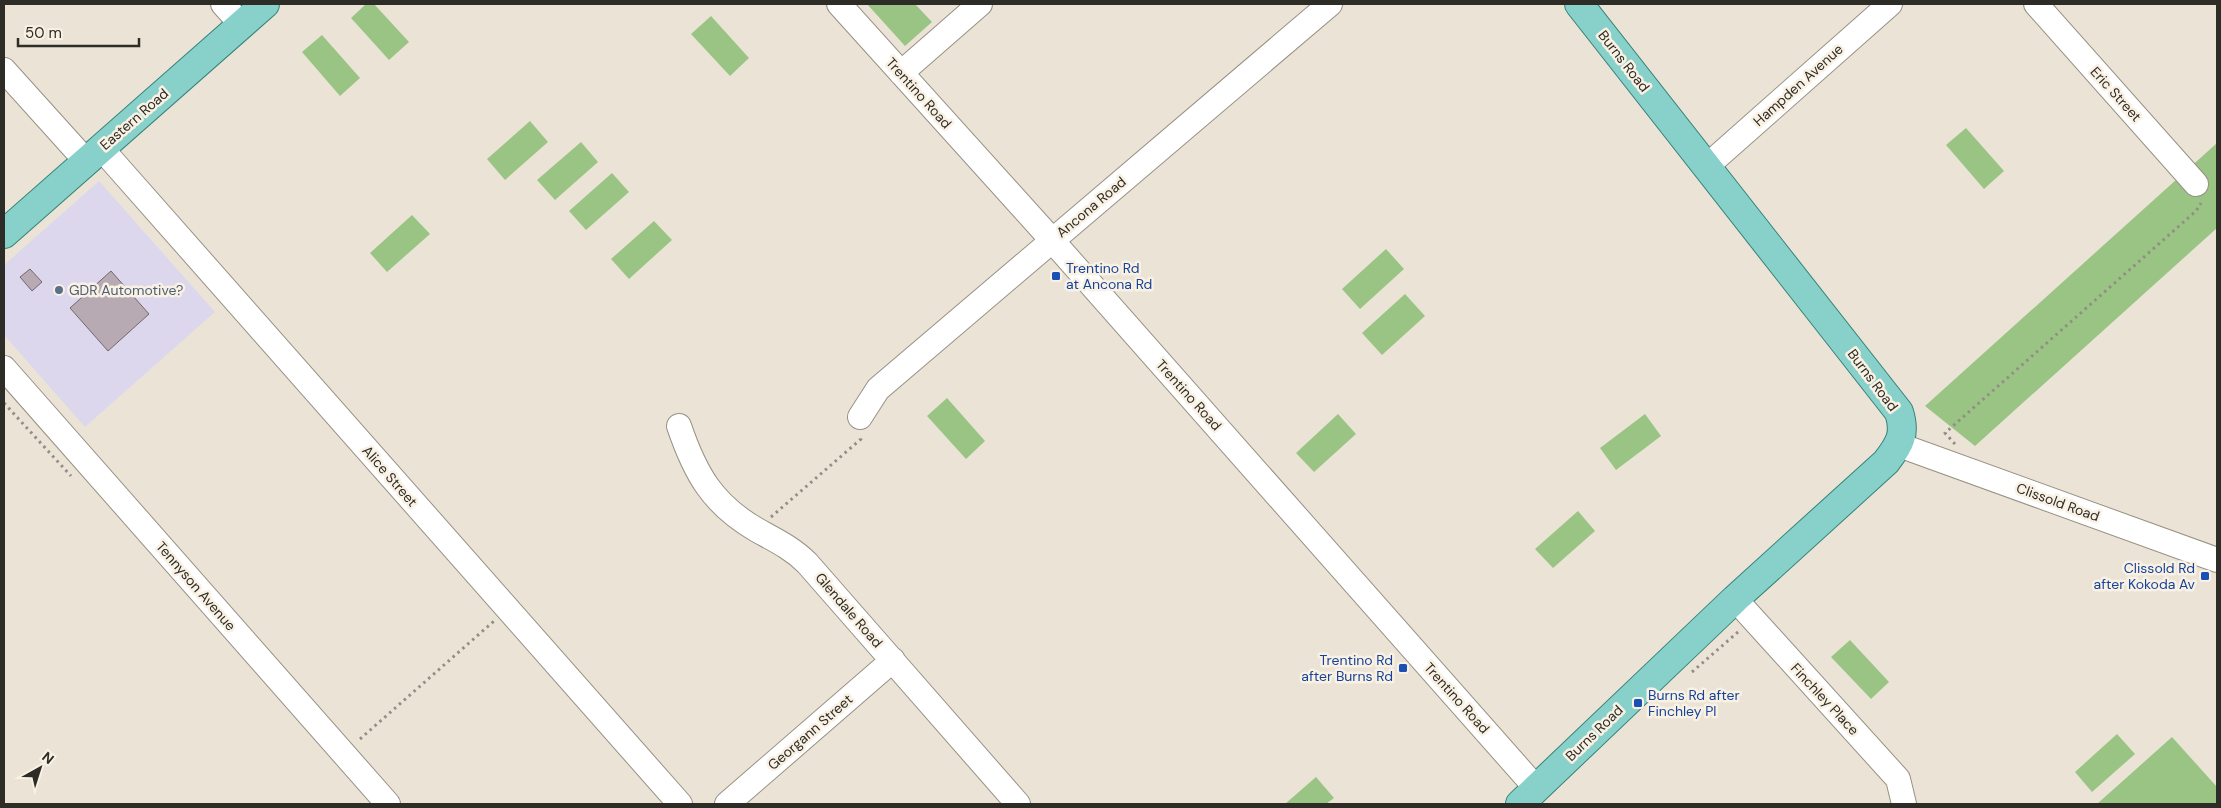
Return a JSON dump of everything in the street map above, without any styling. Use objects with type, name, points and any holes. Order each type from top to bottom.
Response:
[{"type":"main road","name":"Eastern Road","points":[[4,234],[265,4]]},
{"type":"main road","name":"Burns Road","points":[[1528,796],[1735,599],[1886,462],[1899,445],[1902,423],[1899,412],[1579,4]]},
{"type":"street","points":[[223,4],[241,24]]},
{"type":"street","name":"Trentino Road","points":[[839,4],[1052,241],[1528,796]]},
{"type":"street","points":[[901,73],[980,4]]},
{"type":"street","name":"Ancona Road","points":[[860,417],[878,389],[1330,4]]},
{"type":"street","name":"Hampden Avenue","points":[[1707,166],[1890,4]]},
{"type":"street","name":"Eric Street","points":[[2036,4],[2202,190]]},
{"type":"street","name":"Alice Street","points":[[4,70],[94,155],[680,804]]},
{"type":"street","name":"Tennyson Avenue","points":[[7,379],[388,804]]},
{"type":"street","name":"Glendale Road","points":[[679,426],[694,468],[728,511],[800,556],[1018,804]]},
{"type":"street","name":"Clissold Road","points":[[1899,445],[2217,560]]},
{"type":"street","name":"Finchley Place","points":[[1735,599],[1898,779],[1904,804]]},
{"type":"street","name":"Georgann Street","points":[[727,804],[893,660]]},
{"type":"path","points":[[1960,450],[1945,433],[2196,211],[2202,190]]},
{"type":"path","points":[[4,403],[77,483]]},
{"type":"path","points":[[756,530],[861,439],[860,417]]},
{"type":"path","points":[[360,739],[494,621]]},
{"type":"shaded area","points":[[99,181],[215,312],[85,427],[4,335],[4,265]]},
{"type":"green space","points":[[366,4],[374,4],[409,42],[389,60],[351,18]]},
{"type":"green space","points":[[867,4],[915,4],[932,22],[905,46]]},
{"type":"green space","points":[[711,16],[749,58],[730,76],[691,34]]},
{"type":"green space","points":[[322,35],[360,78],[340,96],[302,52]]},
{"type":"green space","points":[[530,121],[548,142],[505,180],[487,159]]},
{"type":"green space","points":[[1966,128],[2004,171],[1984,189],[1946,145]]},
{"type":"green space","points":[[581,142],[598,162],[555,200],[537,180]]},
{"type":"green space","points":[[2217,143],[2217,228],[1975,446],[1925,406]]},
{"type":"green space","points":[[612,173],[629,192],[586,230],[569,211]]},
{"type":"green space","points":[[412,215],[430,234],[387,272],[370,253]]},
{"type":"green space","points":[[654,221],[672,240],[629,279],[611,259]]},
{"type":"green space","points":[[1386,249],[1404,269],[1360,309],[1342,289]]},
{"type":"green space","points":[[1405,294],[1425,316],[1382,355],[1362,333]]},
{"type":"green space","points":[[947,398],[985,441],[966,459],[927,416]]},
{"type":"green space","points":[[1338,414],[1356,434],[1314,472],[1296,453]]},
{"type":"green space","points":[[1645,414],[1661,436],[1616,470],[1600,448]]},
{"type":"green space","points":[[1578,511],[1595,531],[1553,568],[1535,549]]},
{"type":"green space","points":[[1850,640],[1889,682],[1871,699],[1831,657]]},
{"type":"green space","points":[[2117,734],[2135,754],[2092,792],[2075,772]]},
{"type":"green space","points":[[2172,737],[2217,787],[2217,804],[2097,804]]},
{"type":"green space","points":[[1316,777],[1334,798],[1326,804],[1285,804]]},
{"type":"building","points":[[30,269],[42,282],[32,291],[20,277]]},
{"type":"building","points":[[111,271],[149,314],[108,351],[70,308]]},
{"type":"place","name":"Trentino Rd at Ancona Rd","points":[[1056,276]]},
{"type":"place","name":"GDR Automotive?","points":[[59,290]]},
{"type":"place","name":"Clissold Rd after Kokoda Av","points":[[2205,576]]},
{"type":"place","name":"Trentino Rd after Burns Rd","points":[[1403,668]]},
{"type":"place","name":"Burns Rd after Finchley Pl","points":[[1638,703]]}]
